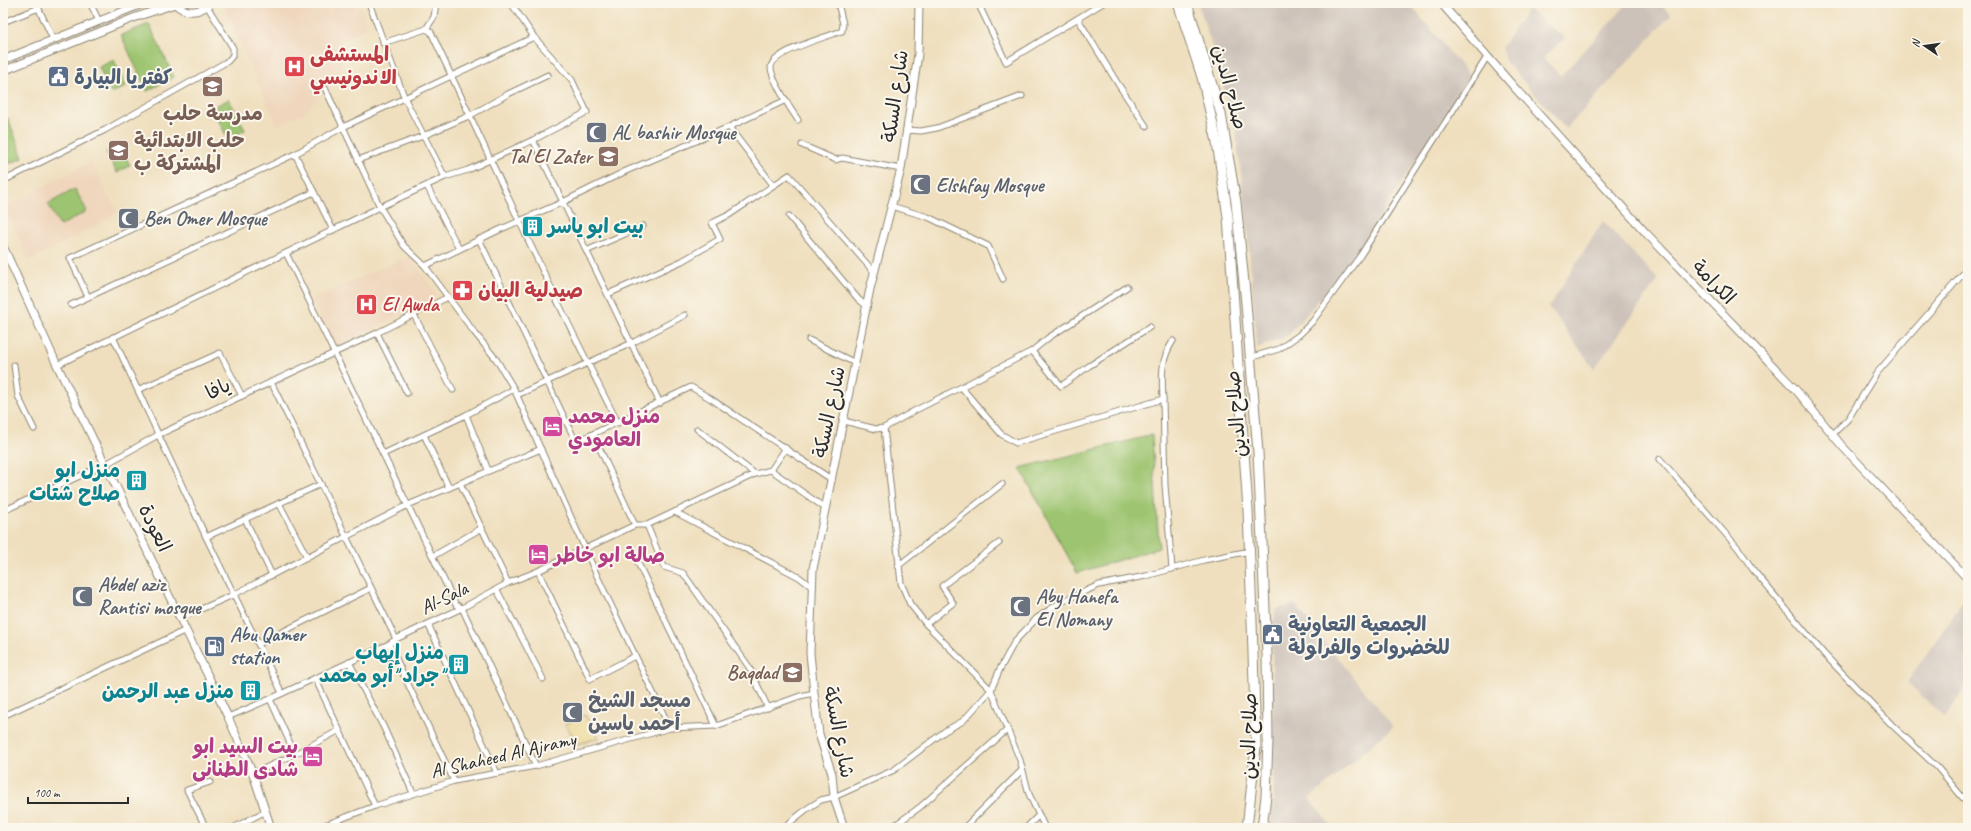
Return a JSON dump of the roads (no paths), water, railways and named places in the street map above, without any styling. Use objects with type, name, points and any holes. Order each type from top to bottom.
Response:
[{"type":"highway","name":"صلاح الدين","points":[[1178,3],[1202,77],[1217,142],[1228,217],[1250,552],[1256,746],[1247,828]]},
{"type":"highway","name":"صلاح الدين","points":[[1187,3],[1221,114],[1236,202],[1258,452],[1267,654],[1268,741],[1266,796],[1262,828]]},
{"type":"main road","points":[[3,60],[99,22],[132,5],[144,3]]},
{"type":"main road","name":"شارع السكة","points":[[844,828],[834,797],[832,774],[819,734],[814,693],[810,653],[813,569],[874,272],[901,169],[918,54],[919,3]]},
{"type":"main road","name":"الكرامة","points":[[1441,3],[1487,57],[1646,233],[1800,394],[1833,434],[1968,579]]},
{"type":"main road","points":[[3,71],[136,17],[174,4],[191,12],[200,10],[209,4]]},
{"type":"main road","name":"العودة","points":[[3,246],[57,365],[228,717],[253,774],[271,828]]},
{"type":"street","points":[[90,3],[99,22]]},
{"type":"street","points":[[369,3],[404,99],[445,177]]},
{"type":"street","points":[[383,43],[426,29],[434,17],[436,3]]},
{"type":"street","points":[[57,365],[380,207],[445,177],[468,170],[533,140],[587,112],[572,80],[534,37],[511,3]]},
{"type":"street","points":[[798,120],[786,100],[771,69],[772,63],[783,53],[842,31],[843,24],[838,3]]},
{"type":"street","points":[[978,3],[1006,62],[1103,3]]},
{"type":"street","points":[[3,181],[105,130],[228,62],[233,55],[233,48],[209,4]]},
{"type":"street","points":[[3,22],[38,6],[53,39]]},
{"type":"street","points":[[1078,19],[1146,126]]},
{"type":"street","points":[[426,29],[431,32],[471,115],[489,160],[587,363],[618,423]]},
{"type":"street","points":[[88,297],[70,258],[295,154],[343,127],[452,77],[534,37]]},
{"type":"street","points":[[1249,358],[1279,349],[1298,336],[1312,322],[1360,256],[1487,57]]},
{"type":"street","points":[[358,160],[423,136],[471,115],[508,94],[548,75]]},
{"type":"street","points":[[324,88],[380,207],[404,246],[425,266],[474,332],[496,358],[514,389],[585,549],[670,728]]},
{"type":"street","points":[[906,130],[921,131],[937,128],[1022,96]]},
{"type":"street","points":[[425,266],[626,171],[729,127],[786,100]]},
{"type":"street","points":[[729,127],[773,185]]},
{"type":"street","points":[[533,140],[660,403]]},
{"type":"street","points":[[802,145],[836,160],[842,158],[901,169]]},
{"type":"street","points":[[295,154],[333,230]]},
{"type":"street","points":[[608,294],[682,261],[720,239],[712,223],[729,215],[789,175],[874,272]]},
{"type":"street","points":[[427,186],[459,249]]},
{"type":"street","points":[[71,305],[314,192]]},
{"type":"street","points":[[891,206],[928,217],[988,246],[1003,279]]},
{"type":"street","points":[[789,216],[859,300],[867,306]]},
{"type":"street","points":[[586,251],[642,226]]},
{"type":"street","points":[[479,240],[576,442],[691,387],[831,479]]},
{"type":"street","points":[[286,253],[456,605],[462,608],[536,766]]},
{"type":"street","points":[[1833,434],[1848,419],[1876,374],[1968,268]]},
{"type":"street","points":[[844,421],[876,428],[884,428],[914,411],[962,388],[1032,351],[1054,334],[1127,287]]},
{"type":"street","name":"يافا","points":[[3,511],[106,464],[158,434],[377,334],[448,297]]},
{"type":"street","points":[[414,315],[454,390]]},
{"type":"street","points":[[517,396],[632,343],[686,315]]},
{"type":"street","points":[[1032,351],[1061,386],[1150,327]]},
{"type":"street","points":[[377,334],[407,393]]},
{"type":"street","points":[[113,337],[206,537],[282,693]]},
{"type":"street","points":[[809,340],[855,363]]},
{"type":"street","points":[[1172,569],[1165,484],[1162,374],[1165,354],[1173,341]]},
{"type":"street","points":[[138,390],[220,352],[242,396]]},
{"type":"street","points":[[14,365],[18,396],[34,429]]},
{"type":"street","points":[[271,382],[396,639]]},
{"type":"street","points":[[962,388],[1001,434],[1016,443],[1163,399]]},
{"type":"street","points":[[383,454],[466,415],[514,389]]},
{"type":"street","points":[[466,415],[488,470]]},
{"type":"street","points":[[884,428],[901,583],[910,604],[926,624],[991,690],[1022,770],[1029,794],[1045,828]]},
{"type":"street","points":[[697,429],[755,474]]},
{"type":"street","points":[[593,434],[635,525]]},
{"type":"street","points":[[424,435],[449,488]]},
{"type":"street","points":[[786,448],[771,470],[825,508]]},
{"type":"street","points":[[181,618],[234,595],[347,538],[408,505],[460,484],[488,470],[541,449]]},
{"type":"street","points":[[1660,459],[1738,548],[1754,571],[1824,654],[1892,725],[1936,767],[1968,804]]},
{"type":"street","name":"Al-Sala","points":[[228,717],[389,644],[396,639],[462,608],[508,583],[538,571],[635,525],[646,525],[755,474],[771,470]]},
{"type":"street","points":[[206,537],[321,484]]},
{"type":"street","points":[[460,484],[508,583]]},
{"type":"street","points":[[898,566],[1002,484]]},
{"type":"street","points":[[278,503],[307,557]]},
{"type":"street","points":[[675,512],[799,577],[812,587]]},
{"type":"street","points":[[245,519],[272,575]]},
{"type":"street","points":[[646,525],[664,566],[683,573],[749,667],[768,708]]},
{"type":"street","points":[[433,556],[482,528]]},
{"type":"street","points":[[926,624],[953,603],[942,586],[999,543]]},
{"type":"street","points":[[783,828],[808,808],[821,800],[834,797],[894,770],[945,731],[963,721],[991,690],[1015,641],[1037,618],[1060,602],[1098,585],[1250,552]]},
{"type":"street","points":[[637,561],[716,726]]},
{"type":"street","points":[[538,571],[590,679],[635,656]]},
{"type":"street","points":[[258,644],[372,588]]},
{"type":"street","points":[[497,590],[543,679]]},
{"type":"street","points":[[428,624],[497,774]]},
{"type":"street","points":[[3,716],[186,630]]},
{"type":"street","points":[[389,644],[454,781]]},
{"type":"street","points":[[350,662],[384,728],[413,793]]},
{"type":"street","points":[[315,678],[338,731],[374,806]]},
{"type":"street","name":"Al Shaheed Al Ajramy","points":[[317,828],[374,806],[454,781],[536,766],[670,728],[716,726],[800,696],[814,693]]},
{"type":"street","points":[[270,699],[295,754]]},
{"type":"street","points":[[891,828],[920,807],[1007,730]]},
{"type":"street","points":[[253,774],[338,731]]},
{"type":"street","points":[[964,828],[1022,770]]},
{"type":"street","points":[[206,828],[187,790],[210,782]]},
{"type":"street","points":[[233,828],[266,811]]},
{"type":"street","points":[[1026,828],[1039,815]]},
{"type":"place","name":"المستشفى الاندونيسي","points":[[295,66]]},
{"type":"place","name":"كفتريا البيارة","points":[[59,77]]},
{"type":"place","name":"مدرسة حلب","points":[[213,87]]},
{"type":"place","name":"AL bashir Mosque","points":[[597,132]]},
{"type":"place","name":"حلب الابتدائية المشتركة ب","points":[[118,151]]},
{"type":"place","name":"Tal El Zater","points":[[608,156]]},
{"type":"place","name":"Elshfay Mosque","points":[[920,185]]},
{"type":"place","name":"Ben Omer Mosque","points":[[128,218]]},
{"type":"place","name":"بيت ابو ياسر","points":[[532,226]]},
{"type":"place","name":"صيدلية البيان","points":[[463,290]]},
{"type":"place","name":"El Awda","points":[[367,304]]},
{"type":"place","name":"منزل محمد العامودي","points":[[552,427]]},
{"type":"place","name":"منزل ابو صلاح شتات","points":[[136,481]]},
{"type":"place","name":"صالة ابو خاطر","points":[[539,555]]},
{"type":"place","name":"Abdel aziz Rantisi mosque","points":[[82,596]]},
{"type":"place","name":"Aby Hanefa El Nomany","points":[[1021,607]]},
{"type":"place","name":"الجمعية التعاونية للخضروات والفراولة","points":[[1273,635]]},
{"type":"place","name":"Abu Qamer station","points":[[214,646]]},
{"type":"place","name":"منزل إيهاب جراد \"أبو محمد\"","points":[[459,664]]},
{"type":"place","name":"Baqdad","points":[[793,672]]},
{"type":"place","name":"منزل عبد الرحمن","points":[[250,691]]},
{"type":"place","name":"مسجد الشيخ أحمد ياسين","points":[[572,712]]},
{"type":"place","name":"بيت السيد ابو شادى الطنانى","points":[[313,757]]}]
